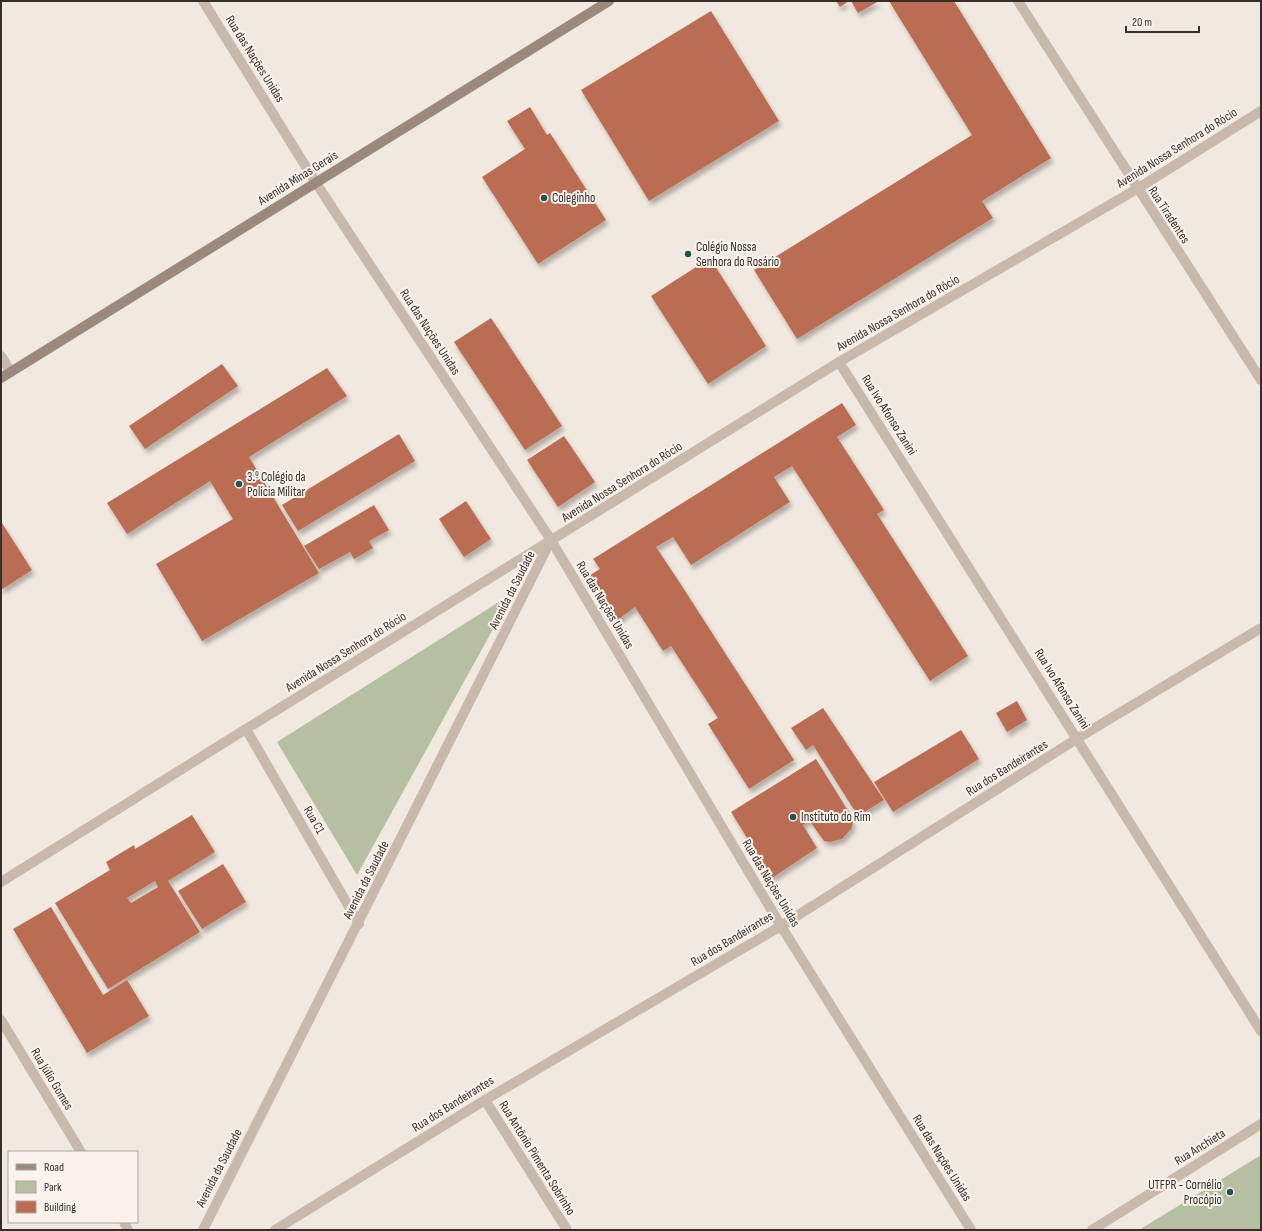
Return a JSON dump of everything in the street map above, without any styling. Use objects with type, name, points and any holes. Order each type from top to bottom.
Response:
[{"type":"street","name":"Rua das Nações Unidas","points":[[203,1],[316,183],[551,540],[781,926],[971,1230]]},
{"type":"street","name":"Avenida Minas Gerais","points":[[1,378],[608,1]]},
{"type":"street","name":"Rua Tiradentes","points":[[1018,1],[1137,189],[1261,380]]},
{"type":"street","name":"Avenida Nossa Senhora do Rócio","points":[[1,882],[839,362],[1137,189],[1261,112]]},
{"type":"street","points":[[1,356],[11,372]]},
{"type":"street","name":"Rua Ivo Afonso Zanini","points":[[839,362],[1078,738],[1261,1031]]},
{"type":"street","name":"Avenida da Saudade","points":[[203,1230],[359,924],[551,540]]},
{"type":"street","name":"Rua dos Bandeirantes","points":[[275,1230],[485,1100],[781,926],[1078,738],[1261,628]]},
{"type":"street","name":"Rua C1","points":[[246,729],[359,924]]},
{"type":"street","name":"Rua Júlio Gomes","points":[[1,1020],[80,1151]]},
{"type":"street","name":"Rua Antônio Pimenta Sobrinho","points":[[485,1100],[567,1230]]},
{"type":"street","name":"Rua Anchieta","points":[[1092,1230],[1261,1124]]},
{"type":"green space","points":[[513,593],[357,875],[277,742]]},
{"type":"green space","name":"UTFPR - Cornélio Procópio","points":[[1261,1155],[1261,1230],[1139,1230]]},
{"type":"building","points":[[836,1],[849,1],[840,7]]},
{"type":"building","points":[[851,1],[879,1],[858,13]]},
{"type":"building","points":[[889,1],[954,1],[1051,158],[982,201],[993,218],[797,339],[754,270],[972,135]]},
{"type":"building","points":[[711,11],[779,121],[649,201],[581,90]]},
{"type":"building","name":"Coleginho","points":[[530,107],[547,135],[550,133],[606,220],[538,264],[482,177],[525,149],[507,121]]},
{"type":"building","points":[[710,258],[766,346],[708,384],[651,296]]},
{"type":"building","points":[[491,318],[562,426],[525,450],[454,342]]},
{"type":"building","points":[[222,364],[238,386],[145,449],[129,426]]},
{"type":"building","points":[[327,368],[347,396],[249,457],[319,573],[202,641],[156,564],[233,519],[210,481],[127,534],[107,503]]},
{"type":"building","points":[[842,403],[856,425],[837,437],[884,510],[877,514],[968,656],[930,681],[792,466],[774,477],[790,502],[691,565],[673,537],[656,547],[794,760],[749,789],[708,724],[718,718],[671,646],[663,651],[635,607],[615,622],[587,577],[600,569],[593,559]]},
{"type":"building","points":[[399,434],[415,461],[298,531],[282,505]]},
{"type":"building","points":[[564,436],[595,482],[558,507],[527,460]]},
{"type":"building","points":[[466,501],[491,539],[464,557],[439,519]]},
{"type":"building","points":[[374,505],[389,530],[369,541],[373,548],[354,559],[350,552],[319,569],[304,546]]},
{"type":"building","points":[[2,523],[32,570],[1,590],[1,524]]},
{"type":"building","points":[[1017,701],[1027,720],[1007,732],[996,713]]},
{"type":"building","points":[[823,708],[884,800],[858,816],[813,745],[806,750],[791,728]]},
{"type":"building","points":[[961,730],[979,759],[893,812],[874,782]]},
{"type":"building","name":"Instituto do Rim","points":[[816,759],[850,814],[853,823],[851,829],[842,839],[830,842],[824,841],[809,820],[803,825],[817,848],[772,878],[731,812]]},
{"type":"building","points":[[192,815],[215,852],[168,881],[200,932],[108,989],[55,903],[110,870],[106,862],[134,845],[135,849]],"holes":[[[155,881],[158,887],[131,903],[127,898]]]},
{"type":"building","points":[[223,864],[246,902],[202,929],[178,891]]},
{"type":"building","points":[[51,907],[103,995],[127,980],[149,1016],[87,1053],[13,929]]},
{"type":"place","name":"Coleginho","points":[[544,198]]},
{"type":"place","name":"Colégio Nossa Senhora do Rosário","points":[[688,254]]},
{"type":"place","name":"3.º Colégio da Polícia Militar","points":[[239,484]]},
{"type":"place","name":"Instituto do Rim","points":[[793,817]]},
{"type":"place","name":"UTFPR - Cornélio Procópio","points":[[1230,1192]]}]
